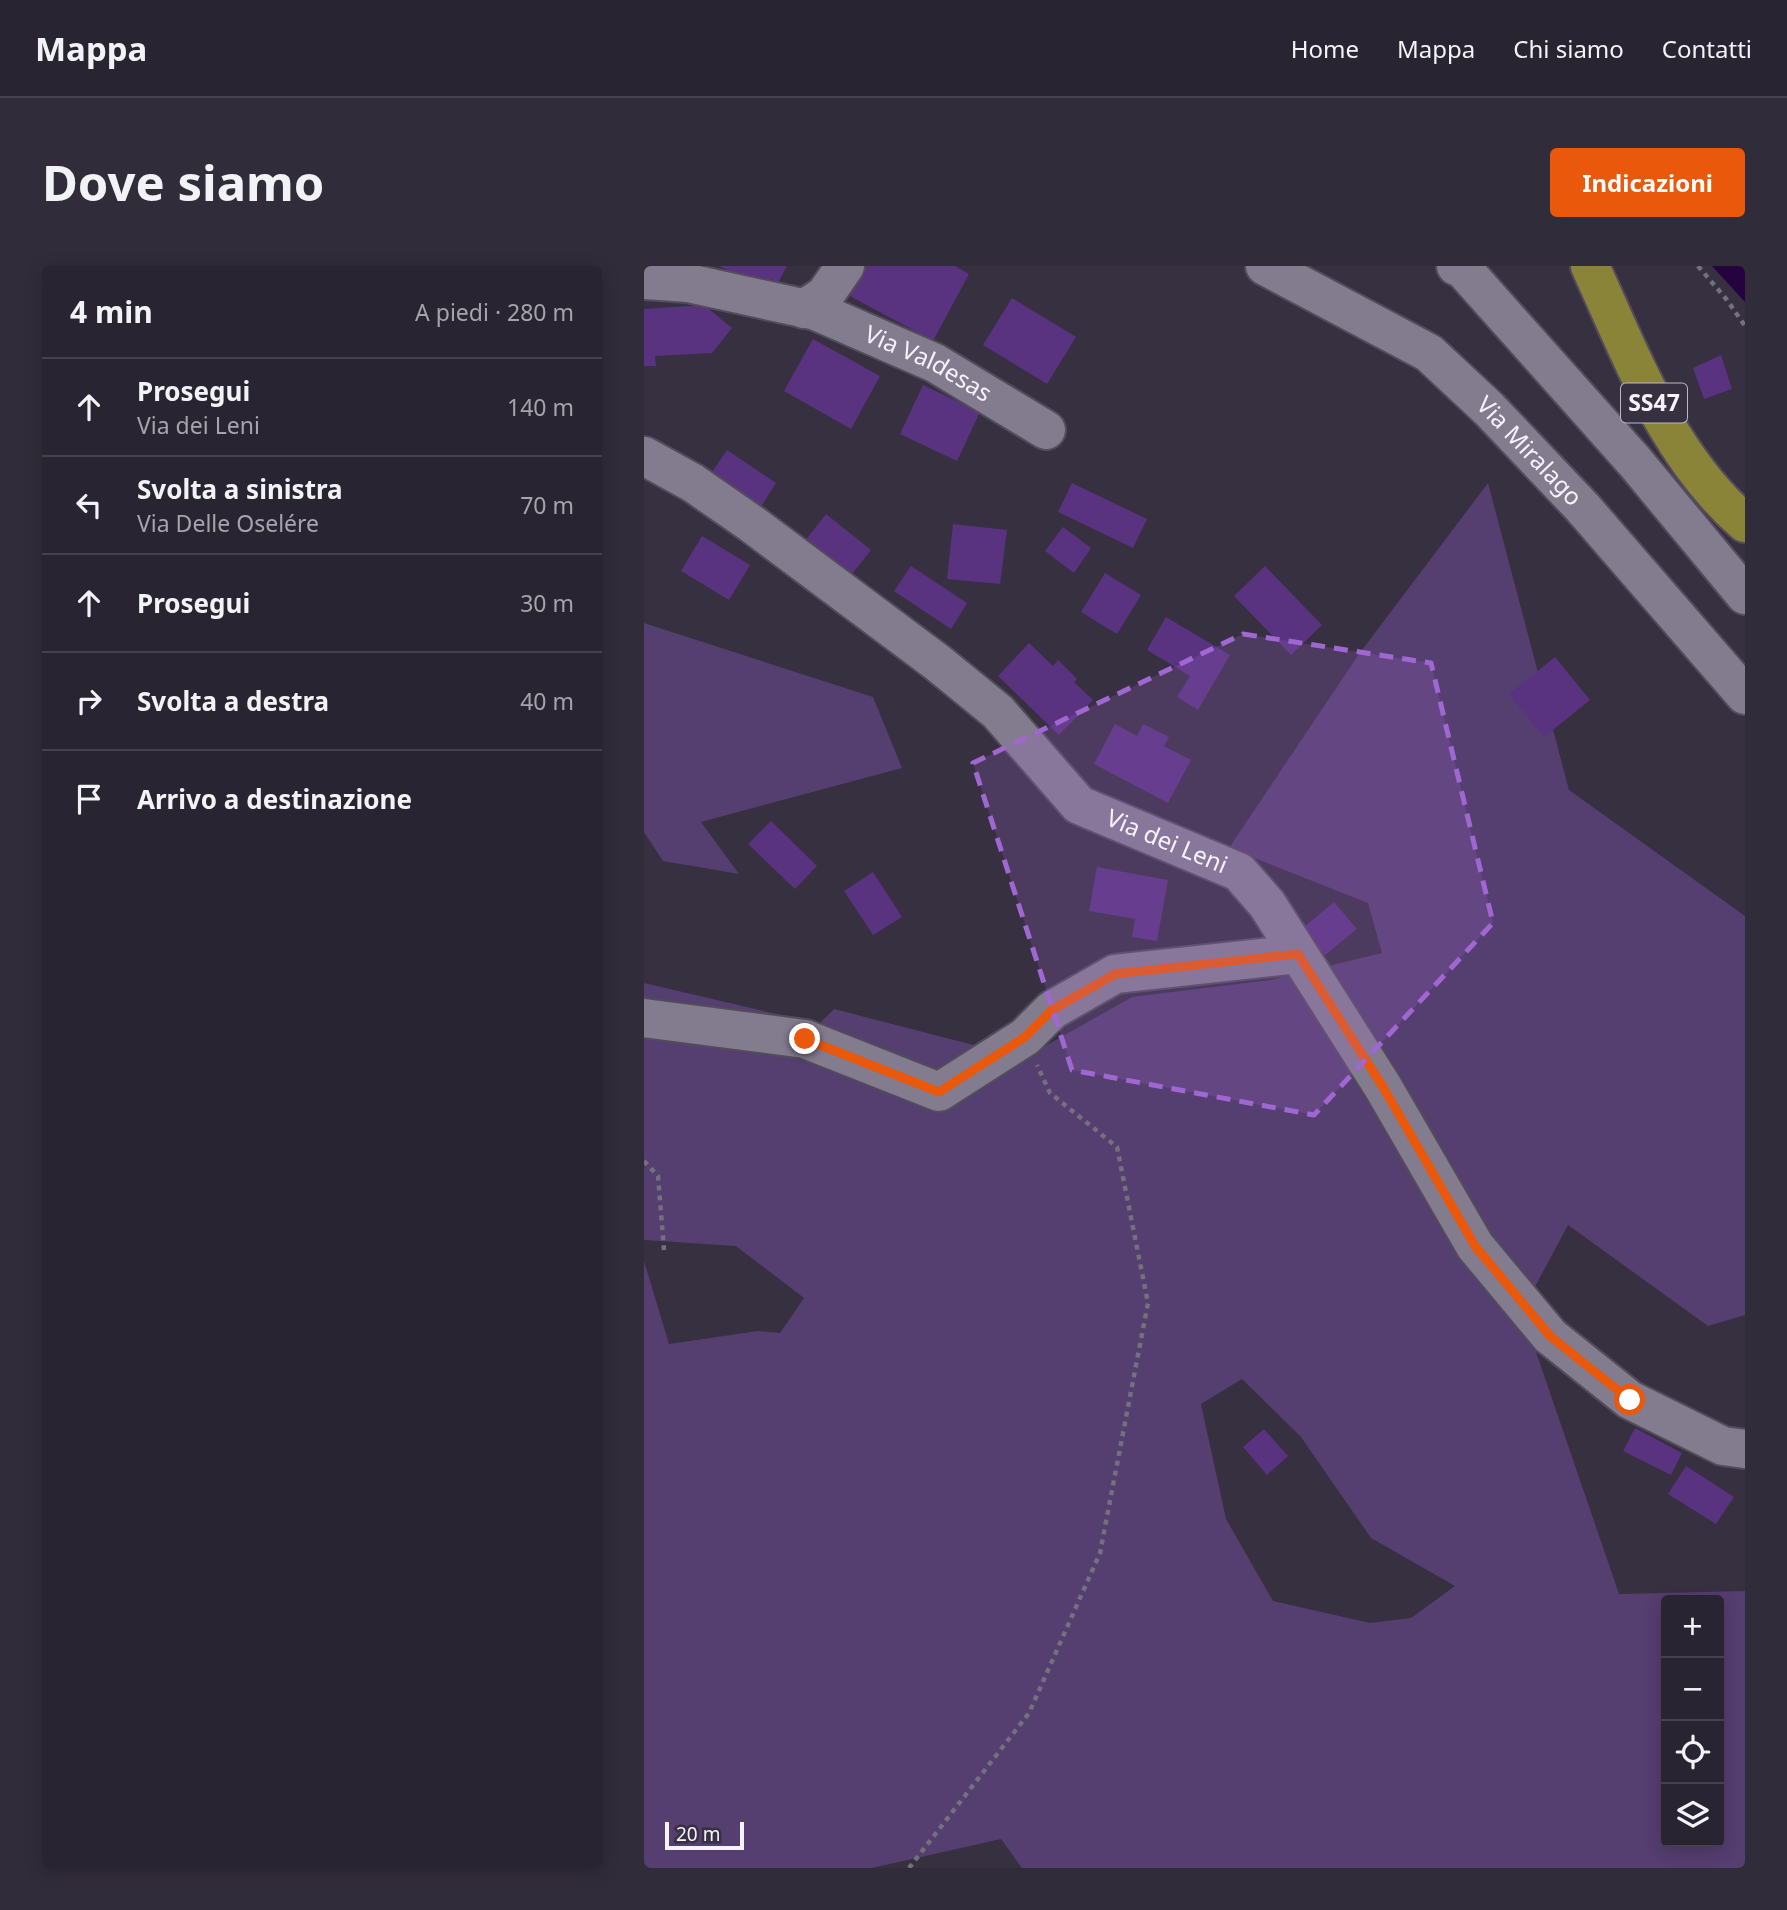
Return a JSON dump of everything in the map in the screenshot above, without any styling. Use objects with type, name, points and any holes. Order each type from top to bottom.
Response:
[{"type":"main road","name":"SS47","points":[[1590,266],[1650,396],[1688,460],[1744,523]]},
{"type":"street","points":[[804,309],[825,296],[845,266]]},
{"type":"street","name":"Via Miralago","points":[[1265,266],[1429,353],[1489,409],[1583,508],[1745,695]]},
{"type":"street","points":[[1456,266],[1463,270],[1635,462],[1745,595]]},
{"type":"street","name":"Via Valdesas","points":[[644,280],[704,278],[816,311],[935,363],[1046,430]]},
{"type":"street","name":"Via dei Leni","points":[[644,456],[693,483],[752,524],[937,663],[998,712],[1079,805],[1238,872],[1267,904],[1383,1087],[1475,1246],[1550,1336],[1630,1400],[1723,1446],[1745,1448]]},
{"type":"street","points":[[644,1018],[805,1039],[939,1092],[1025,1037],[1052,1010],[1115,974],[1298,954]]},
{"type":"path","points":[[1698,266],[1745,326]]},
{"type":"path","points":[[909,1868],[1030,1713],[1100,1553],[1148,1303],[1117,1147],[1050,1093],[1025,1037]]},
{"type":"path","points":[[644,1161],[658,1176],[664,1250]]},
{"type":"highlighted area","points":[[1243,634],[1431,663],[1493,923],[1314,1115],[1072,1070],[973,763]]},
{"type":"shaded area","points":[[1712,266],[1745,266],[1745,302]]},
{"type":"shaded area","points":[[1488,483],[1569,790],[1745,916],[1745,1315],[1708,1326],[1568,1225],[1522,1311],[1619,1594],[1745,1591],[1745,1868],[1022,1868],[1001,1839],[872,1868],[644,1868],[644,1261],[669,1344],[758,1331],[780,1333],[804,1298],[736,1246],[644,1240],[644,983],[819,1024],[834,1009],[1024,1058],[1132,997],[1270,980],[1382,953],[1368,903],[1229,848],[1359,654]],"holes":[[[1242,1379],[1301,1437],[1371,1538],[1455,1586],[1411,1618],[1370,1623],[1273,1601],[1226,1519],[1201,1404]]]},
{"type":"shaded area","points":[[644,623],[873,697],[902,768],[701,822],[739,874],[663,861],[644,832]]},
{"type":"building","points":[[719,266],[787,266],[778,283],[771,279],[766,289]]},
{"type":"building","points":[[866,266],[955,266],[969,274],[933,341],[850,296]]},
{"type":"building","points":[[1012,298],[1076,337],[1047,384],[983,345]]},
{"type":"building","points":[[704,305],[732,328],[712,353],[655,356],[656,366],[644,366],[644,309]]},
{"type":"building","points":[[813,339],[880,376],[851,429],[784,391]]},
{"type":"building","points":[[1721,355],[1732,389],[1704,399],[1693,368]]},
{"type":"building","points":[[923,385],[980,412],[957,461],[900,434]]},
{"type":"building","points":[[727,450],[776,483],[754,518],[704,484]]},
{"type":"building","points":[[1072,483],[1147,519],[1133,548],[1058,512]]},
{"type":"building","points":[[826,514],[871,550],[845,583],[800,547]]},
{"type":"building","points":[[953,524],[1007,530],[1000,584],[947,579]]},
{"type":"building","points":[[1063,527],[1091,548],[1074,573],[1045,551]]},
{"type":"building","points":[[702,536],[750,565],[729,600],[681,571]]},
{"type":"building","points":[[911,566],[967,603],[951,629],[894,591]]},
{"type":"building","points":[[1265,566],[1322,625],[1291,655],[1234,596]]},
{"type":"building","points":[[1105,573],[1141,595],[1117,634],[1081,612]]},
{"type":"building","points":[[1166,617],[1230,655],[1198,710],[1177,697],[1190,676],[1147,650]]},
{"type":"building","points":[[1029,643],[1053,666],[1058,660],[1077,679],[1074,682],[1093,700],[1059,735],[998,676]]},
{"type":"building","points":[[1555,657],[1590,700],[1544,737],[1509,694]]},
{"type":"building","points":[[1115,724],[1137,736],[1143,724],[1169,737],[1164,746],[1191,760],[1168,803],[1094,764]]},
{"type":"building","points":[[771,821],[817,866],[795,889],[748,844]]},
{"type":"building","points":[[1097,867],[1168,880],[1157,941],[1132,937],[1135,919],[1089,911]]},
{"type":"building","points":[[873,872],[902,917],[873,935],[844,891]]},
{"type":"building","points":[[1334,902],[1357,929],[1325,955],[1303,928]]},
{"type":"building","points":[[1635,1428],[1682,1453],[1671,1475],[1623,1451]]},
{"type":"building","points":[[1264,1429],[1288,1456],[1267,1475],[1243,1447]]},
{"type":"building","points":[[1686,1466],[1734,1497],[1716,1524],[1668,1494]]},
{"type":"route","points":[[805,1039],[939,1092],[1025,1037],[1052,1010],[1115,974],[1298,954],[1383,1087],[1475,1246],[1550,1336],[1630,1400]]}]
